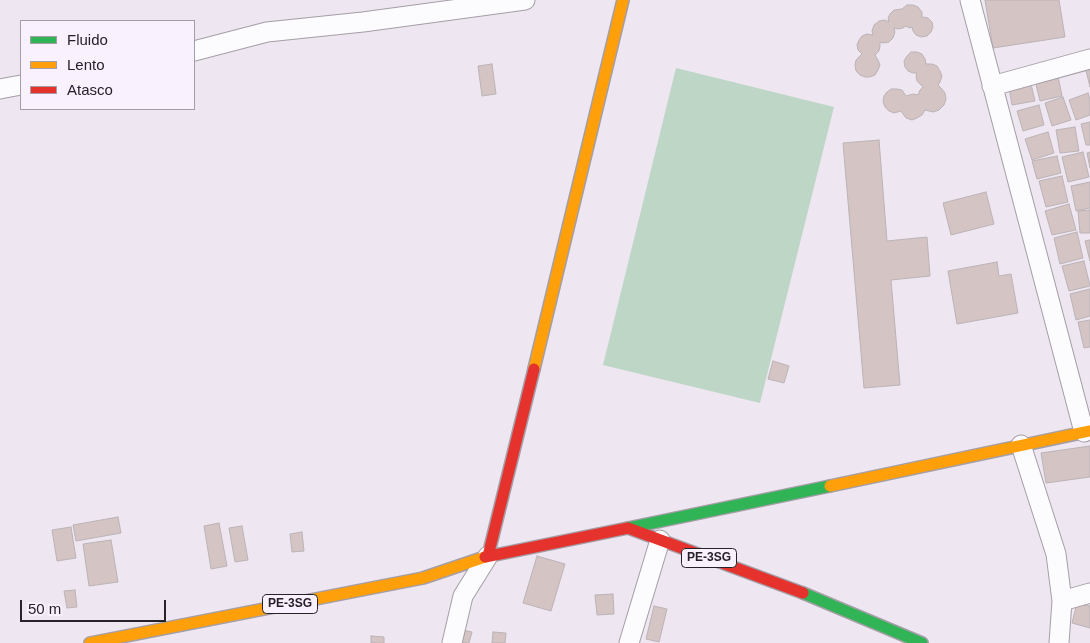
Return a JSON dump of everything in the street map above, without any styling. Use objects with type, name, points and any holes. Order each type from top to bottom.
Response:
[{"type":"street","points":[[195,51],[267,32],[363,22],[525,0]]},
{"type":"street","points":[[452,643],[462,596],[488,556],[623,0]]},
{"type":"street","points":[[628,528],[1087,431],[967,1]]},
{"type":"street","points":[[992,86],[1090,59]]},
{"type":"street","points":[[0,90],[20,85]]},
{"type":"street","points":[[1021,445],[1056,554],[1062,601],[1059,643]]},
{"type":"street","name":"PE-3SG","points":[[90,643],[423,578],[488,556],[628,528],[821,600],[922,643]]},
{"type":"street","points":[[629,643],[660,540]]},
{"type":"street","points":[[1062,601],[1090,592]]},
{"type":"green space","points":[[676,68],[834,107],[760,403],[603,365]]},
{"type":"building","points":[[985,0],[1059,0],[1065,37],[993,48]]},
{"type":"building","points":[[907,5],[918,7],[922,12],[922,17],[928,18],[932,22],[931,32],[927,36],[921,37],[916,35],[912,27],[894,28],[893,38],[889,42],[880,42],[879,51],[875,55],[880,65],[875,75],[865,77],[860,75],[856,71],[855,65],[856,60],[862,54],[858,50],[859,40],[867,34],[873,35],[874,25],[879,21],[885,20],[889,22],[888,18],[894,10],[902,9]]},
{"type":"building","points":[[911,52],[922,54],[926,64],[937,66],[942,76],[938,85],[945,93],[946,99],[944,105],[939,110],[933,112],[925,110],[922,115],[912,120],[906,118],[901,111],[894,113],[889,111],[883,102],[884,96],[891,89],[902,90],[906,96],[918,95],[923,87],[917,81],[917,73],[908,71],[905,67],[904,61]]},
{"type":"building","points":[[1090,61],[1090,87],[1084,62]]},
{"type":"building","points":[[492,64],[496,94],[482,96],[478,66]]},
{"type":"building","points":[[1057,71],[1062,96],[1040,101],[1034,76]]},
{"type":"building","points":[[1031,84],[1035,101],[1012,105],[1009,88]]},
{"type":"building","points":[[1088,93],[1090,115],[1076,120],[1069,100]]},
{"type":"building","points":[[1063,97],[1071,120],[1052,126],[1045,103]]},
{"type":"building","points":[[1039,105],[1044,125],[1023,131],[1017,111]]},
{"type":"building","points":[[1090,122],[1090,145],[1086,145],[1081,124]]},
{"type":"building","points":[[1075,127],[1079,151],[1060,153],[1056,130]]},
{"type":"building","points":[[1048,132],[1054,153],[1032,160],[1025,139]]},
{"type":"building","points":[[879,140],[887,241],[927,237],[930,276],[891,280],[900,385],[864,388],[843,143]]},
{"type":"building","points":[[1083,152],[1089,177],[1068,182],[1062,157]]},
{"type":"building","points":[[1090,152],[1090,168],[1087,153]]},
{"type":"building","points":[[1057,156],[1061,173],[1037,179],[1032,161]]},
{"type":"building","points":[[1062,176],[1068,202],[1046,207],[1039,181]]},
{"type":"building","points":[[1090,182],[1090,208],[1076,211],[1071,186]]},
{"type":"building","points":[[986,192],[994,224],[951,235],[943,203]]},
{"type":"building","points":[[1069,204],[1076,230],[1052,235],[1045,211]]},
{"type":"building","points":[[1090,210],[1090,233],[1080,233],[1078,211]]},
{"type":"building","points":[[1077,232],[1083,258],[1060,264],[1054,238]]},
{"type":"building","points":[[1090,240],[1090,261],[1085,241]]},
{"type":"building","points":[[1084,261],[1090,286],[1069,291],[1062,266]]},
{"type":"building","points":[[997,262],[999,276],[1011,274],[1018,313],[957,324],[948,271]]},
{"type":"building","points":[[1090,289],[1090,316],[1076,320],[1070,294]]},
{"type":"building","points":[[1090,320],[1090,347],[1084,348],[1078,322]]},
{"type":"building","points":[[773,361],[789,366],[784,383],[768,379]]},
{"type":"building","points":[[1090,446],[1090,477],[1046,483],[1041,453]]},
{"type":"building","points":[[118,517],[121,533],[76,541],[73,525]]},
{"type":"building","points":[[219,523],[227,566],[211,569],[204,526]]},
{"type":"building","points":[[242,526],[248,560],[235,562],[229,528]]},
{"type":"building","points":[[71,527],[76,558],[57,561],[52,530]]},
{"type":"building","points":[[302,532],[304,551],[292,552],[290,534]]},
{"type":"building","points":[[111,540],[118,582],[89,586],[83,544]]},
{"type":"building","points":[[537,556],[565,564],[551,611],[523,603]]},
{"type":"building","points":[[75,590],[77,607],[67,608],[64,591]]},
{"type":"building","points":[[613,594],[614,614],[597,615],[595,595]]},
{"type":"building","points":[[1077,603],[1090,606],[1090,628],[1072,623]]},
{"type":"building","points":[[654,606],[667,609],[659,642],[646,639]]},
{"type":"building","points":[[457,629],[472,632],[469,643],[454,643]]},
{"type":"building","points":[[493,632],[506,633],[505,643],[492,643]]},
{"type":"building","points":[[371,636],[384,637],[384,643],[371,643]]},
{"type":"traffic: fast","points":[[628,528],[830,486]]},
{"type":"traffic: fast","points":[[803,593],[922,643]]},
{"type":"traffic: slow","points":[[534,369],[623,0]]},
{"type":"traffic: slow","points":[[830,486],[1090,431]]},
{"type":"traffic: slow","points":[[90,643],[423,578],[485,557]]},
{"type":"traffic: jam","points":[[488,556],[534,369]]},
{"type":"traffic: jam","points":[[485,557],[628,528],[803,593]]}]
